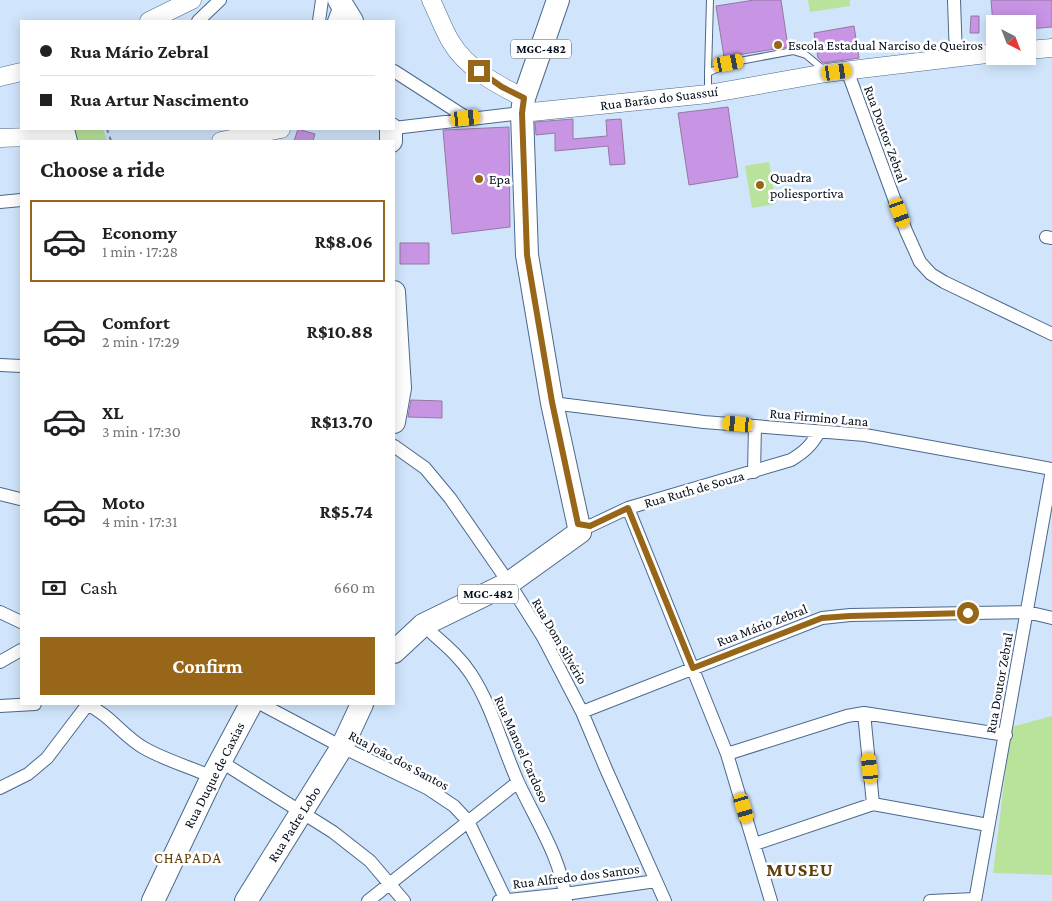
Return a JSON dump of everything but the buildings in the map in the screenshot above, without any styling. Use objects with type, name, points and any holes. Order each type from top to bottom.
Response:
[{"type":"highway","name":"MGC-482","points":[[558,0],[525,107],[527,255],[552,402],[579,528]]},
{"type":"highway","points":[[395,308],[400,388],[395,416]]},
{"type":"highway","name":"Rua Ruth de Souza","points":[[395,651],[423,625],[509,583],[579,528]]},
{"type":"highway","name":"Rua Duque de Caxias","points":[[153,901],[216,769],[250,705]]},
{"type":"highway","points":[[342,747],[362,705]]},
{"type":"highway","name":"Rua Padre Lobo","points":[[246,901],[342,747]]},
{"type":"main road","points":[[151,20],[192,0]]},
{"type":"main road","points":[[431,0],[452,43],[468,63],[502,87],[525,107]]},
{"type":"main road","points":[[1036,49],[1052,48]]},
{"type":"main road","name":"Rua Barão do Suassuí","points":[[525,107],[708,94],[826,73],[986,54]]},
{"type":"main road","points":[[0,77],[20,72]]},
{"type":"main road","points":[[234,140],[247,139],[278,130]]},
{"type":"main road","points":[[0,138],[30,137],[53,140]]},
{"type":"street","points":[[199,20],[220,0]]},
{"type":"street","points":[[954,0],[956,57]]},
{"type":"street","points":[[320,20],[337,9]]},
{"type":"street","name":"Rua Doutor Zebral","points":[[847,70],[906,231],[920,262],[930,274],[944,282],[1052,334]]},
{"type":"street","points":[[395,72],[466,118]]},
{"type":"street","name":"Rua Barão do Suassuí","points":[[395,129],[525,107]]},
{"type":"street","points":[[30,137],[54,130]]},
{"type":"street","points":[[0,202],[20,200]]},
{"type":"street","points":[[0,365],[20,366]]},
{"type":"street","name":"Rua Firmino Lana","points":[[552,402],[704,422],[866,435],[1052,469]]},
{"type":"street","name":"Rua Ruth de Souza","points":[[754,472],[755,426]]},
{"type":"street","name":"Rua Ruth de Souza","points":[[579,528],[590,526],[628,508],[791,460],[805,451],[818,432]]},
{"type":"street","name":"Rua Dom Silvério","points":[[395,447],[424,468],[450,498],[509,583],[543,637],[582,712],[665,901]]},
{"type":"street","name":"Rua Doutor Zebral","points":[[975,900],[1052,469]]},
{"type":"street","points":[[0,494],[20,499]]},
{"type":"street","points":[[628,508],[727,754],[771,901]]},
{"type":"street","points":[[0,612],[20,622]]},
{"type":"street","name":"Rua Mário Zebral","points":[[582,712],[822,618],[1027,612],[1052,618]]},
{"type":"street","name":"Rua Manoel Cardoso","points":[[423,625],[458,657],[472,674],[518,782],[553,851],[565,898]]},
{"type":"street","points":[[0,662],[20,651]]},
{"type":"street","points":[[0,706],[20,705]]},
{"type":"street","points":[[0,788],[28,774],[47,758],[86,705]]},
{"type":"street","points":[[88,705],[145,748],[216,769],[302,812],[333,832],[370,861],[404,901]]},
{"type":"street","name":"Rua João dos Santos","points":[[263,705],[342,747],[427,788],[454,806],[468,820],[502,900]]},
{"type":"street","points":[[727,754],[847,716],[864,713],[1006,735]]},
{"type":"street","points":[[864,713],[873,804]]},
{"type":"street","points":[[368,901],[518,782]]},
{"type":"street","points":[[755,844],[873,804],[988,825]]},
{"type":"street","name":"Rua Alfredo dos Santos","points":[[502,900],[565,898],[656,881]]},
{"type":"street","points":[[930,901],[975,900]]},
{"type":"lane","points":[[708,94],[710,0]]},
{"type":"lane","points":[[708,73],[729,63],[793,51],[806,55],[826,73]]},
{"type":"green space","points":[[808,0],[850,0],[850,6],[810,12]]},
{"type":"green space","points":[[62,130],[103,130],[107,140],[60,140],[49,139]]},
{"type":"green space","name":"Quadra poliesportiva","points":[[769,162],[776,204],[752,208],[745,166]]},
{"type":"green space","points":[[1052,716],[1052,875],[993,873],[1011,727]]},
{"type":"place","name":"Escola Estadual Narciso de Queiros","points":[[778,45]]},
{"type":"place","name":"Epa","points":[[479,179]]},
{"type":"place","name":"Quadra poliesportiva","points":[[760,185]]},
{"type":"district","name":"CHAPADA","points":[[188,858]]},
{"type":"district","name":"MUSEU","points":[[800,869]]},
{"type":"route","points":[[479,71],[502,87],[524,98],[522,113],[527,255],[552,402],[578,524],[590,526],[628,508],[693,668],[822,618],[968,613]]}]
